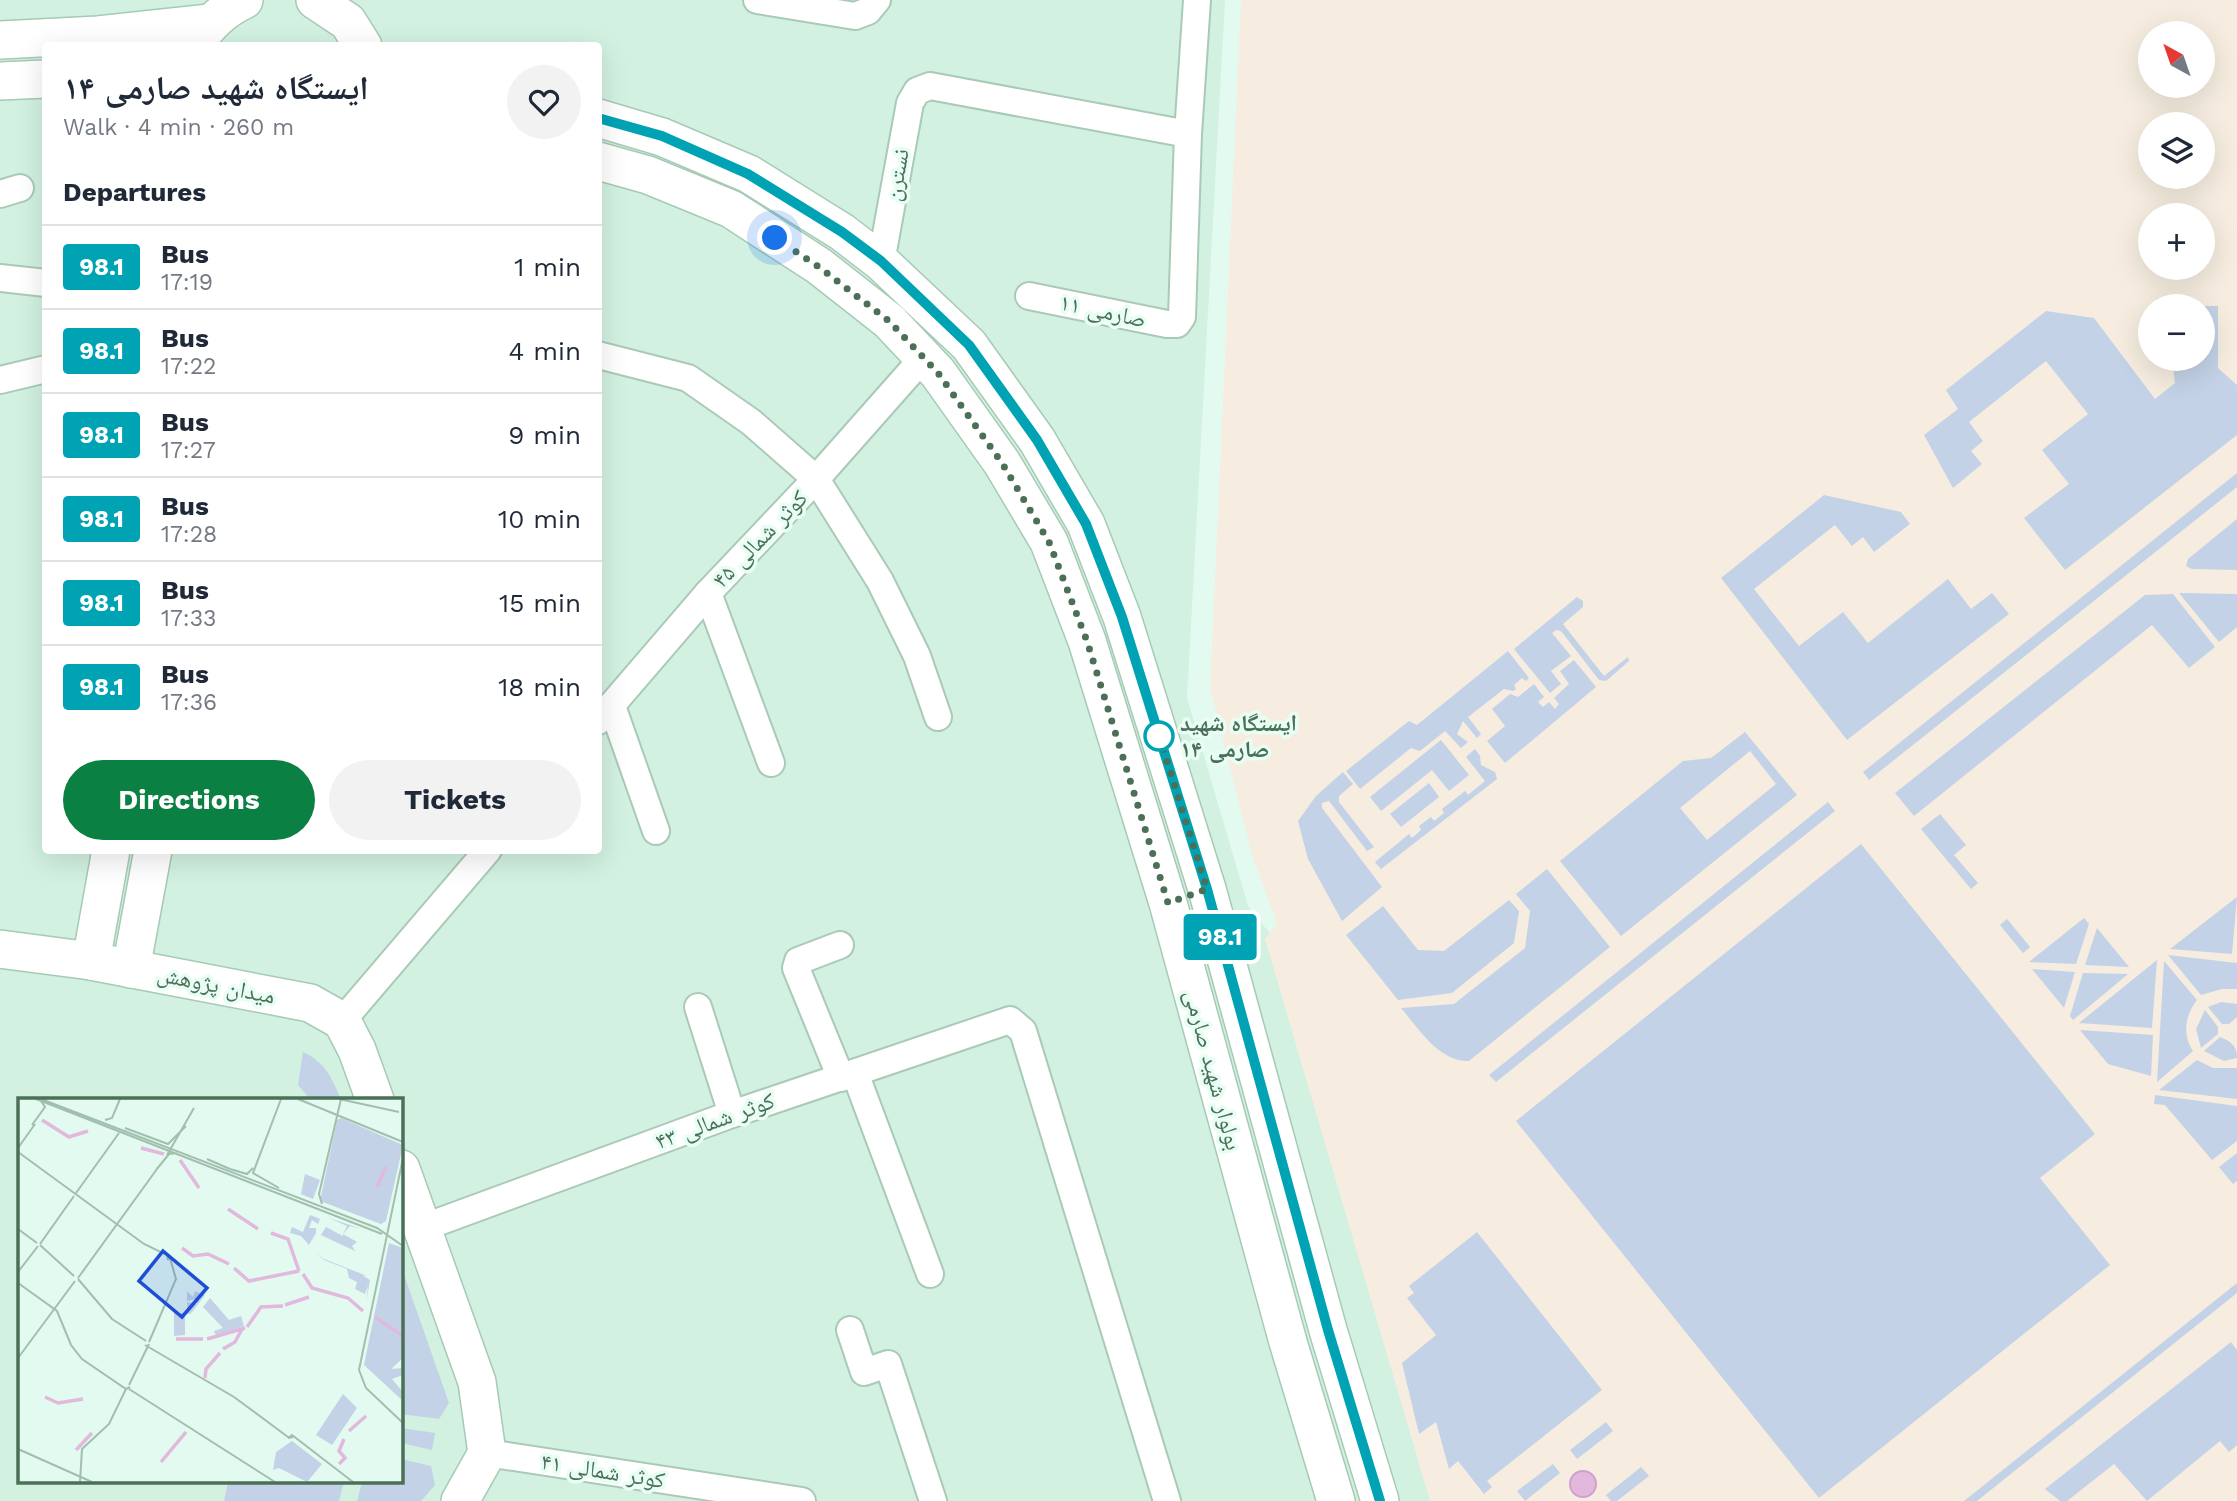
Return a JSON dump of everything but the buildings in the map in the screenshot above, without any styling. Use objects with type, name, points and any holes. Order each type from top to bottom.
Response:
[{"type":"main road","points":[[0,40],[202,34],[229,7],[244,0]]},
{"type":"main road","points":[[320,1],[348,22],[360,42]]},
{"type":"main road","points":[[0,81],[42,79]]},
{"type":"main road","name":"بولوار شهید صارمی","points":[[602,119],[662,136],[748,174],[842,232],[881,261],[969,345],[1037,440],[1086,524],[1122,617],[1207,889],[1328,1330],[1380,1501]]},
{"type":"main road","name":"بولوار شهید صارمی","points":[[602,162],[648,175],[731,209],[819,267],[889,321],[938,373],[1002,463],[1049,542],[1087,641],[1168,903],[1288,1342],[1336,1501]]},
{"type":"main road","points":[[91,961],[110,854]]},
{"type":"main road","points":[[131,969],[152,854]]},
{"type":"main road","points":[[1168,903],[1207,889]]},
{"type":"main road","name":"میدان پژوهش","points":[[0,949],[91,961],[310,1003],[342,1021]]},
{"type":"main road","points":[[342,1021],[357,1050],[375,1098]]},
{"type":"main road","points":[[402,1173],[477,1382],[487,1453],[460,1501]]},
{"type":"street","points":[[757,0],[855,16],[873,6]]},
{"type":"street","points":[[1188,134],[1197,0]]},
{"type":"street","name":"نسترن","points":[[881,261],[910,103],[917,91],[930,86],[1188,134]]},
{"type":"street","name":"صارمی ۱۱","points":[[1029,296],[1177,324],[1182,317],[1188,134]]},
{"type":"street","points":[[0,278],[42,283]]},
{"type":"street","points":[[602,356],[688,379],[751,422],[816,479],[880,581],[917,656],[938,717]]},
{"type":"street","name":"کوثر شمالی ۴۵","points":[[605,714],[708,593],[816,479],[923,358]]},
{"type":"street","points":[[0,380],[42,370]]},
{"type":"street","points":[[708,593],[771,763]]},
{"type":"street","points":[[605,714],[656,831]]},
{"type":"street","points":[[342,1021],[485,854]]},
{"type":"street","points":[[840,946],[798,961],[796,968],[848,1076],[930,1274]]},
{"type":"street","points":[[698,1007],[732,1114]]},
{"type":"street","name":"کوثر شمالی ۴۳","points":[[422,1228],[732,1114],[1010,1020],[1023,1031],[1167,1501]]},
{"type":"street","points":[[850,1330],[864,1372],[888,1364],[933,1501]]},
{"type":"street","name":"کوثر شمالی ۴۱","points":[[487,1453],[794,1500]]},
{"type":"shaded area","points":[[0,0],[1225,0],[1187,698],[1248,906],[1724,1501],[0,1501]]},
{"type":"shaded area","points":[[1241,0],[2237,0],[2237,1501],[1430,1501],[1265,939],[1277,924],[1252,855],[1210,689]]},
{"type":"shaded area","points":[[2215,306],[2218,306],[2218,368],[2237,385],[2237,435],[2065,570],[2024,518],[2069,484],[2042,450],[2088,414],[2046,361],[1969,422],[1983,441],[1971,451],[1982,464],[1953,488],[1924,435],[1958,409],[1946,390],[2046,311],[2094,318],[2155,399],[2175,383],[2174,371],[2215,371]]},
{"type":"shaded area","points":[[2237,473],[2237,487],[1869,780],[1863,772]]},
{"type":"shaded area","points":[[1824,495],[1901,512],[1910,524],[1874,552],[1863,537],[1852,546],[1835,525],[1754,589],[1799,646],[1843,612],[1868,643],[1948,579],[1971,609],[1992,593],[2009,614],[1847,740],[1721,578]]},
{"type":"shaded area","points":[[2237,519],[2237,570],[2192,569],[2186,566],[2188,559]]},
{"type":"shaded area","points":[[2179,593],[2237,594],[2237,627],[2219,642]]},
{"type":"shaded area","points":[[2173,594],[2215,647],[2189,668],[2152,625],[1914,816],[1895,793],[2145,595]]},
{"type":"shaded area","points":[[1577,597],[1583,601],[1583,607],[1563,624],[1604,676],[1628,657],[1629,661],[1606,681],[1599,680],[1561,631],[1556,630],[1552,633],[1571,656],[1551,671],[1561,684],[1550,693],[1514,649]]},
{"type":"shaded area","points":[[1508,651],[1529,678],[1526,681],[1522,678],[1514,685],[1516,689],[1513,691],[1504,689],[1468,717],[1481,734],[1477,738],[1463,721],[1457,734],[1468,742],[1461,748],[1445,731],[1420,751],[1411,748],[1360,789],[1346,771],[1409,721],[1417,725]]},
{"type":"shaded area","points":[[1574,660],[1596,687],[1505,763],[1487,741],[1505,726],[1492,709],[1510,694],[1518,697],[1534,684],[1544,697],[1538,702],[1543,707],[1549,702],[1555,709],[1559,704],[1554,698],[1569,684],[1560,671]]},
{"type":"shaded area","points":[[1745,732],[1797,795],[1621,936],[1560,861],[1683,761],[1711,758]],"holes":[[[1750,751],[1776,784],[1707,840],[1680,808]]]},
{"type":"shaded area","points":[[1441,740],[1469,775],[1449,791],[1432,770],[1381,811],[1370,797]]},
{"type":"shaded area","points":[[1475,749],[1480,756],[1481,765],[1495,772],[1497,779],[1381,869],[1375,862],[1409,834],[1412,838],[1421,830],[1419,826],[1431,817],[1434,821],[1444,813],[1442,809],[1465,791],[1468,795],[1485,781],[1466,757]]},
{"type":"shaded area","points":[[1343,772],[1353,784],[1339,796],[1339,802],[1374,847],[1367,851],[1329,801],[1322,803],[1322,808],[1382,887],[1342,921],[1308,859],[1298,821],[1316,796]]},
{"type":"shaded area","points":[[1429,783],[1439,797],[1401,827],[1390,814]]},
{"type":"shaded area","points":[[1828,802],[1835,811],[1496,1082],[1489,1075]]},
{"type":"shaded area","points":[[1940,814],[1966,845],[1954,855],[1978,883],[1971,889],[1921,829]]},
{"type":"shaded area","points":[[1861,844],[2095,1134],[2040,1178],[2110,1265],[1819,1498],[1516,1121]]},
{"type":"shaded area","points":[[1547,869],[1610,947],[1469,1061],[1448,1056],[1430,1043],[1401,1008],[1454,1004],[1525,948],[1530,911],[1516,894]]},
{"type":"shaded area","points":[[2237,897],[2232,954],[2170,949]]},
{"type":"shaded area","points":[[1509,900],[1519,911],[1514,943],[1452,993],[1398,1000],[1346,935],[1383,906],[1418,950],[1444,951]]},
{"type":"shaded area","points":[[2084,918],[2089,924],[2076,964],[2029,962]]},
{"type":"shaded area","points":[[2007,919],[2030,947],[2023,953],[2000,925]]},
{"type":"shaded area","points":[[2097,928],[2129,967],[2085,965]]},
{"type":"shaded area","points":[[2168,955],[2237,963],[2237,989],[2222,989],[2201,995]]},
{"type":"shaded area","points":[[2157,960],[2152,1028],[2079,1023]]},
{"type":"shaded area","points":[[2164,961],[2197,1000],[2186,1025],[2187,1038],[2193,1051],[2157,1082]]},
{"type":"shaded area","points":[[2032,969],[2075,972],[2064,1008]]},
{"type":"shaded area","points":[[2083,973],[2128,974],[2073,1020],[2070,1016]]},
{"type":"shaded area","points":[[2221,1002],[2237,1004],[2237,1017],[2229,1024],[2222,1024],[2208,1007]]},
{"type":"shaded area","points":[[2205,1010],[2218,1027],[2218,1034],[2201,1048],[2196,1029]]},
{"type":"shaded area","points":[[2080,1030],[2153,1035],[2151,1076],[2108,1064]]},
{"type":"shaded area","points":[[2220,1037],[2232,1044],[2237,1058],[2224,1061],[2204,1051]]},
{"type":"shaded area","points":[[303,1052],[327,1072],[340,1098],[309,1098],[298,1085]]},
{"type":"shaded area","points":[[2197,1060],[2213,1068],[2237,1068],[2237,1099],[2159,1090]]},
{"type":"shaded area","points":[[2155,1095],[2237,1106],[2237,1141],[2212,1160],[2165,1105],[2154,1104]]},
{"type":"shaded area","points":[[2237,1153],[2237,1181],[2233,1184],[2219,1167]]},
{"type":"shaded area","points":[[1477,1232],[1602,1390],[1487,1481],[1492,1487],[1484,1494],[1458,1461],[1449,1469],[1436,1422],[1419,1434],[1402,1363],[1436,1335],[1407,1298],[1414,1293],[1409,1286]]},
{"type":"shaded area","points":[[402,1269],[449,1403],[439,1419],[402,1414]]},
{"type":"shaded area","points":[[2237,1283],[2237,1293],[1977,1501],[1964,1501]]},
{"type":"shaded area","points":[[2231,1342],[2237,1350],[2237,1445],[2229,1452],[2220,1441],[2147,1501],[2114,1464],[2067,1501],[2060,1501],[2045,1489]]},
{"type":"shaded area","points":[[1606,1422],[1613,1431],[1577,1459],[1570,1450]]},
{"type":"shaded area","points":[[402,1428],[435,1433],[432,1450],[402,1443]]},
{"type":"shaded area","points":[[402,1459],[431,1466],[435,1485],[421,1501],[357,1501],[361,1484],[402,1484]]},
{"type":"shaded area","points":[[1553,1464],[1560,1473],[1525,1501],[1517,1491]]},
{"type":"shaded area","points":[[1641,1467],[1649,1476],[1617,1501],[1611,1501],[1606,1495]]},
{"type":"shaded area","points":[[1583,1471],[1592,1475],[1596,1484],[1592,1493],[1583,1497],[1574,1493],[1570,1484],[1574,1475]]},
{"type":"shaded area","points":[[228,1484],[343,1484],[339,1501],[224,1501]]},
{"type":"bus line","name":"98.1","points":[[602,119],[662,136],[748,174],[842,232],[881,261],[969,345],[1037,440],[1086,524],[1122,617],[1207,889],[1328,1330],[1380,1501]]},
{"type":"place","name":"ایستگاه شهید صارمی ۱۴","points":[[1159,736]]},
{"type":"route","points":[[775,238],[819,267],[889,321],[938,373],[1002,463],[1049,542],[1087,641],[1168,903],[1207,889],[1159,736]]}]
